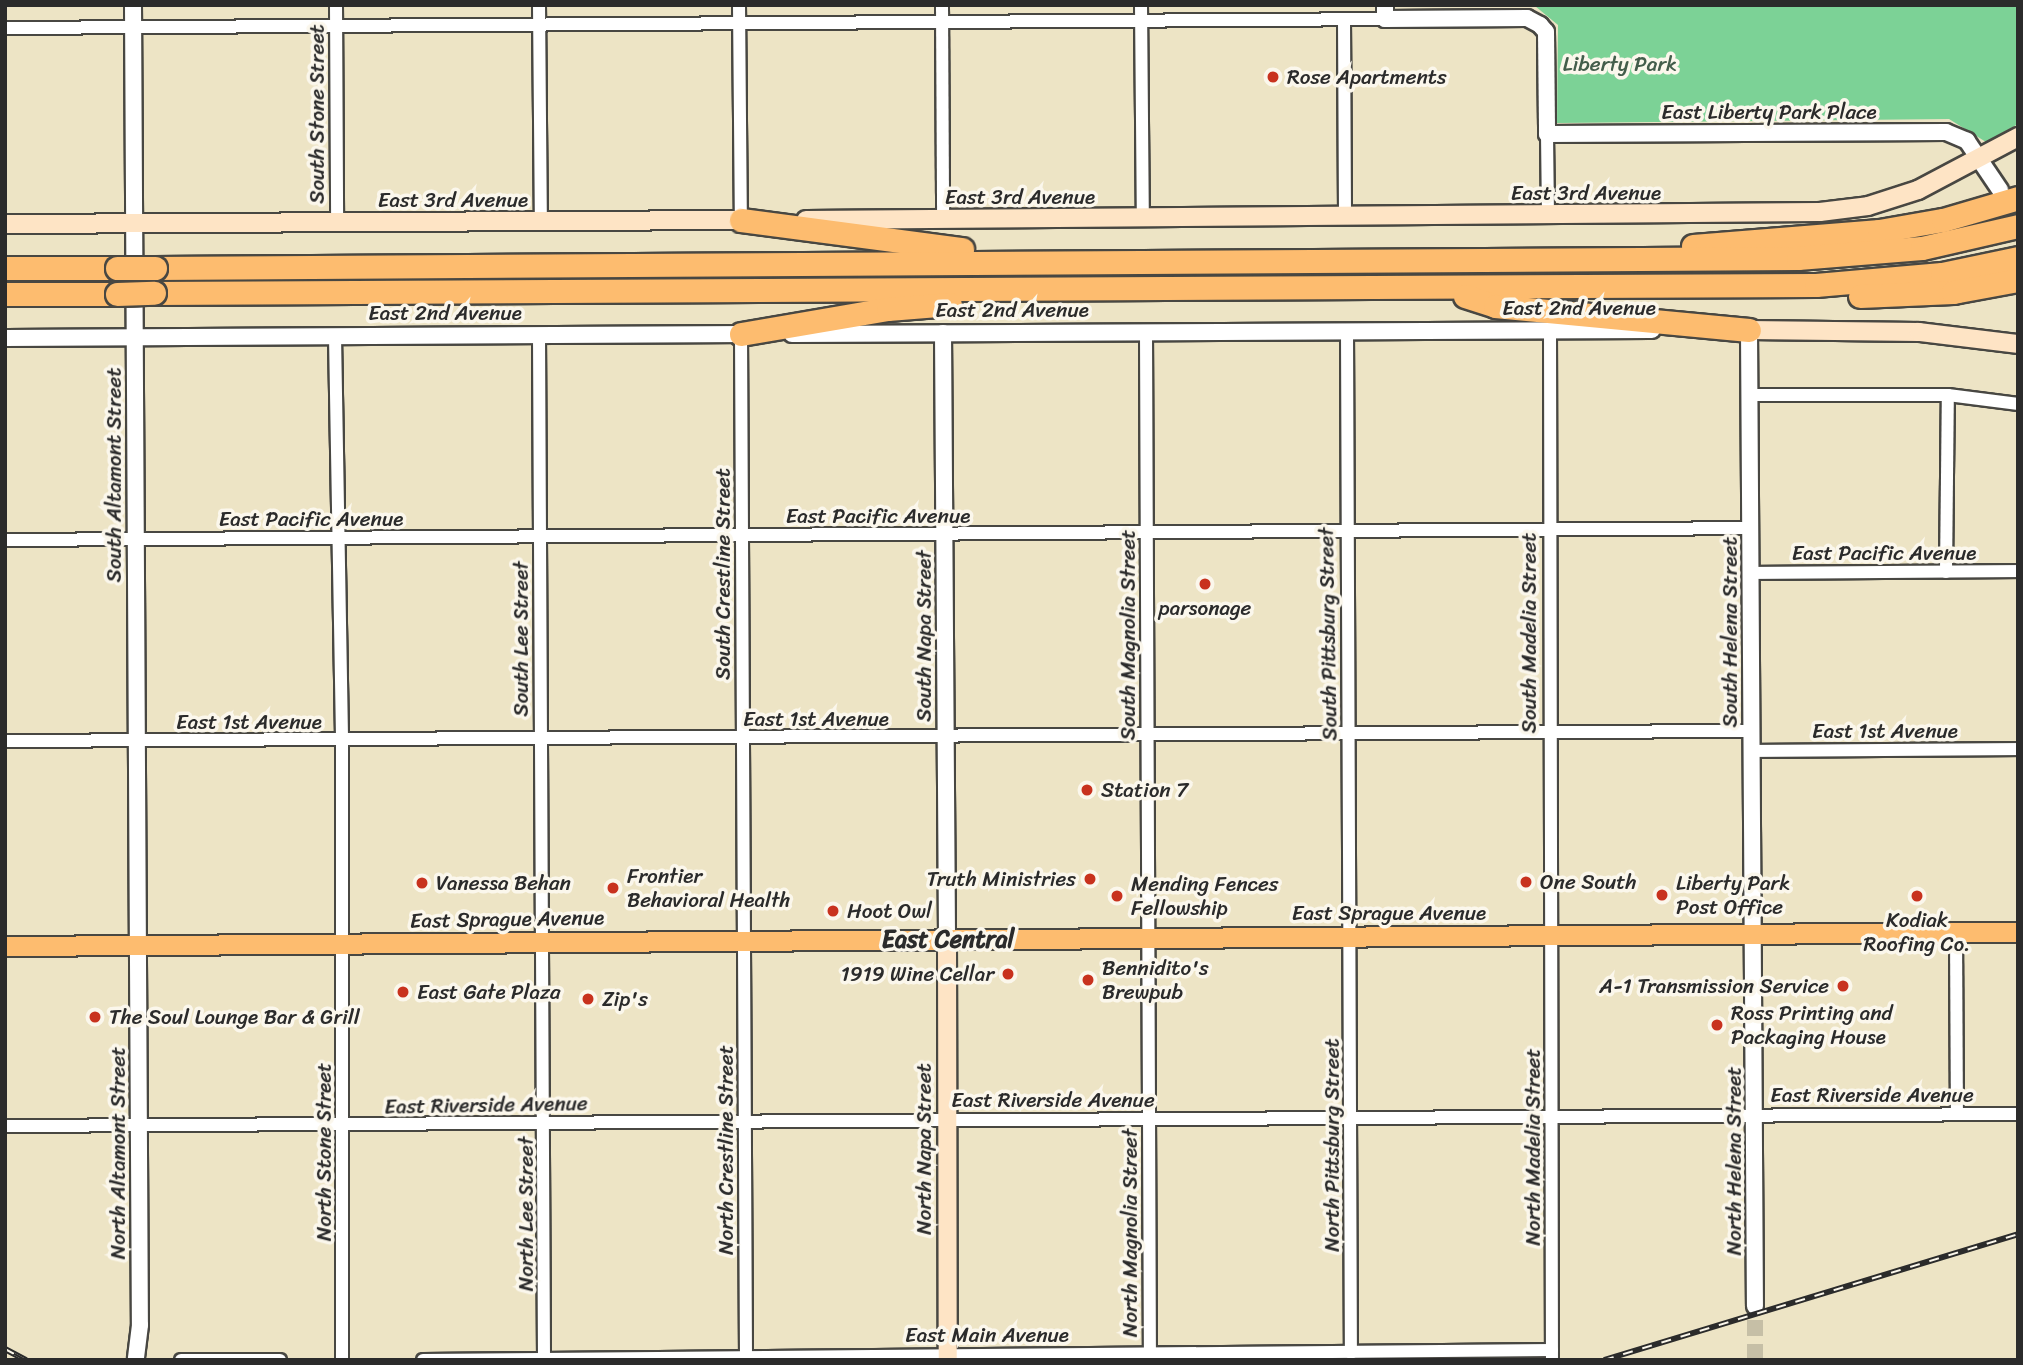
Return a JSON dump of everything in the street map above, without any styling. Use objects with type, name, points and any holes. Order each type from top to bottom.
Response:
[{"type":"highway","points":[[1579,256],[1879,231],[1943,220],[2009,194]]},
{"type":"highway","points":[[741,220],[1042,260]]},
{"type":"highway","points":[[5,268],[1579,256],[1836,257],[1922,248],[2018,226]]},
{"type":"highway","points":[[5,294],[1718,286],[1878,281],[2018,258]]},
{"type":"highway","points":[[1718,286],[1780,297],[1908,295],[2018,280]]},
{"type":"highway","points":[[1442,289],[1495,306],[1749,330]]},
{"type":"highway","points":[[741,334],[888,309],[975,302],[1025,290]]},
{"type":"main road","name":"East 3rd Avenue","points":[[5,224],[1143,219],[1820,212],[1868,206],[1917,190],[1980,160],[2018,137]]},
{"type":"main road","name":"East 2nd Avenue","points":[[1749,330],[1919,332],[2018,344]]},
{"type":"main road","name":"East Sprague Avenue","points":[[5,946],[2018,932]]},
{"type":"main road","name":"North Napa Street","points":[[947,939],[948,1357]]},
{"type":"street","name":"South Altamont Street","points":[[133,5],[137,945]]},
{"type":"street","name":"South Stone Street","points":[[336,5],[337,223]]},
{"type":"street","points":[[538,5],[541,222]]},
{"type":"street","points":[[739,5],[741,220]]},
{"type":"street","points":[[942,5],[943,219]]},
{"type":"street","points":[[1141,5],[1143,219]]},
{"type":"street","points":[[5,28],[1344,20],[1385,12],[1527,18],[1546,32],[1548,216]]},
{"type":"street","points":[[1344,20],[1345,216]]},
{"type":"street","name":"East Liberty Park Place","points":[[1547,134],[1946,132],[1967,141],[2009,194]]},
{"type":"street","name":"East 2nd Avenue","points":[[5,338],[1749,330]]},
{"type":"street","name":"South Helena Street","points":[[1749,330],[1754,933]]},
{"type":"street","name":"South Pittsburg Street","points":[[1346,331],[1350,936]]},
{"type":"street","name":"South Madelia Street","points":[[1550,331],[1552,935]]},
{"type":"street","name":"South Magnolia Street","points":[[1146,332],[1148,937]]},
{"type":"street","name":"South Napa Street","points":[[943,333],[947,939]]},
{"type":"street","name":"South Crestline Street","points":[[741,334],[744,940]]},
{"type":"street","name":"South Lee Street","points":[[539,335],[542,942]]},
{"type":"street","points":[[335,336],[343,943]]},
{"type":"street","points":[[1750,395],[1948,395],[2018,404]]},
{"type":"street","points":[[1946,572],[1948,395]]},
{"type":"street","name":"East Pacific Avenue","points":[[5,540],[1751,528]]},
{"type":"street","name":"East Pacific Avenue","points":[[1751,573],[2018,571]]},
{"type":"street","name":"East 1st Avenue","points":[[5,741],[342,742],[1752,731]]},
{"type":"street","name":"East 1st Avenue","points":[[1752,751],[2018,750]]},
{"type":"street","points":[[1956,932],[1957,1113]]},
{"type":"street","name":"North Helena Street","points":[[1754,933],[1755,1306]]},
{"type":"street","name":"North Madelia Street","points":[[1552,935],[1552,1355]]},
{"type":"street","name":"North Pittsburg Street","points":[[1350,936],[1351,1353]]},
{"type":"street","name":"North Magnolia Street","points":[[1148,937],[1150,1357]]},
{"type":"street","name":"North Crestline Street","points":[[744,940],[746,1359]]},
{"type":"street","name":"North Lee Street","points":[[542,942],[545,1123],[544,1359]]},
{"type":"street","name":"North Stone Street","points":[[342,1360],[343,943]]},
{"type":"street","name":"North Altamont Street","points":[[136,1360],[139,1126],[137,945]]},
{"type":"street","name":"East Riverside Avenue","points":[[5,1126],[2018,1114]]},
{"type":"street","name":"East Main Avenue","points":[[423,1360],[1150,1357],[1351,1353],[1552,1355]]},
{"type":"street","points":[[181,1360],[280,1360]]},
{"type":"green space","name":"Liberty Park","points":[[1397,5],[2018,5],[2018,124],[1986,142],[1949,119],[1557,123],[1558,25],[1535,6]]},
{"type":"tunnel","points":[[1755,1306],[1755,1360]]},
{"type":"railway","points":[[1604,1360],[2018,1234]]},
{"type":"railway","points":[[5,1349],[26,1360]]},
{"type":"place","name":"Rose Apartments","points":[[1273,77]]},
{"type":"place","name":"parsonage","points":[[1205,584]]},
{"type":"place","name":"Station 7","points":[[1087,790]]},
{"type":"place","name":"Truth Ministries","points":[[1090,879]]},
{"type":"place","name":"One South","points":[[1526,882]]},
{"type":"place","name":"Vanessa Behan","points":[[422,883]]},
{"type":"place","name":"Frontier Behavioral Health","points":[[613,888]]},
{"type":"place","name":"Liberty Park Post Office","points":[[1662,895]]},
{"type":"place","name":"Mending Fences Fellowship","points":[[1117,896]]},
{"type":"place","name":"Kodiak Roofing Co.","points":[[1917,896]]},
{"type":"place","name":"Hoot Owl","points":[[833,911]]},
{"type":"place","name":"1919 Wine Cellar","points":[[1008,974]]},
{"type":"place","name":"Bennidito's Brewpub","points":[[1088,980]]},
{"type":"place","name":"A-1 Transmission Service","points":[[1843,986]]},
{"type":"place","name":"East Gate Plaza","points":[[403,992]]},
{"type":"place","name":"Zip's","points":[[588,999]]},
{"type":"place","name":"The Soul Lounge Bar & Grill","points":[[95,1017]]},
{"type":"place","name":"Ross Printing and Packaging House","points":[[1717,1025]]},
{"type":"district","name":"East Central","points":[[948,940]]}]
